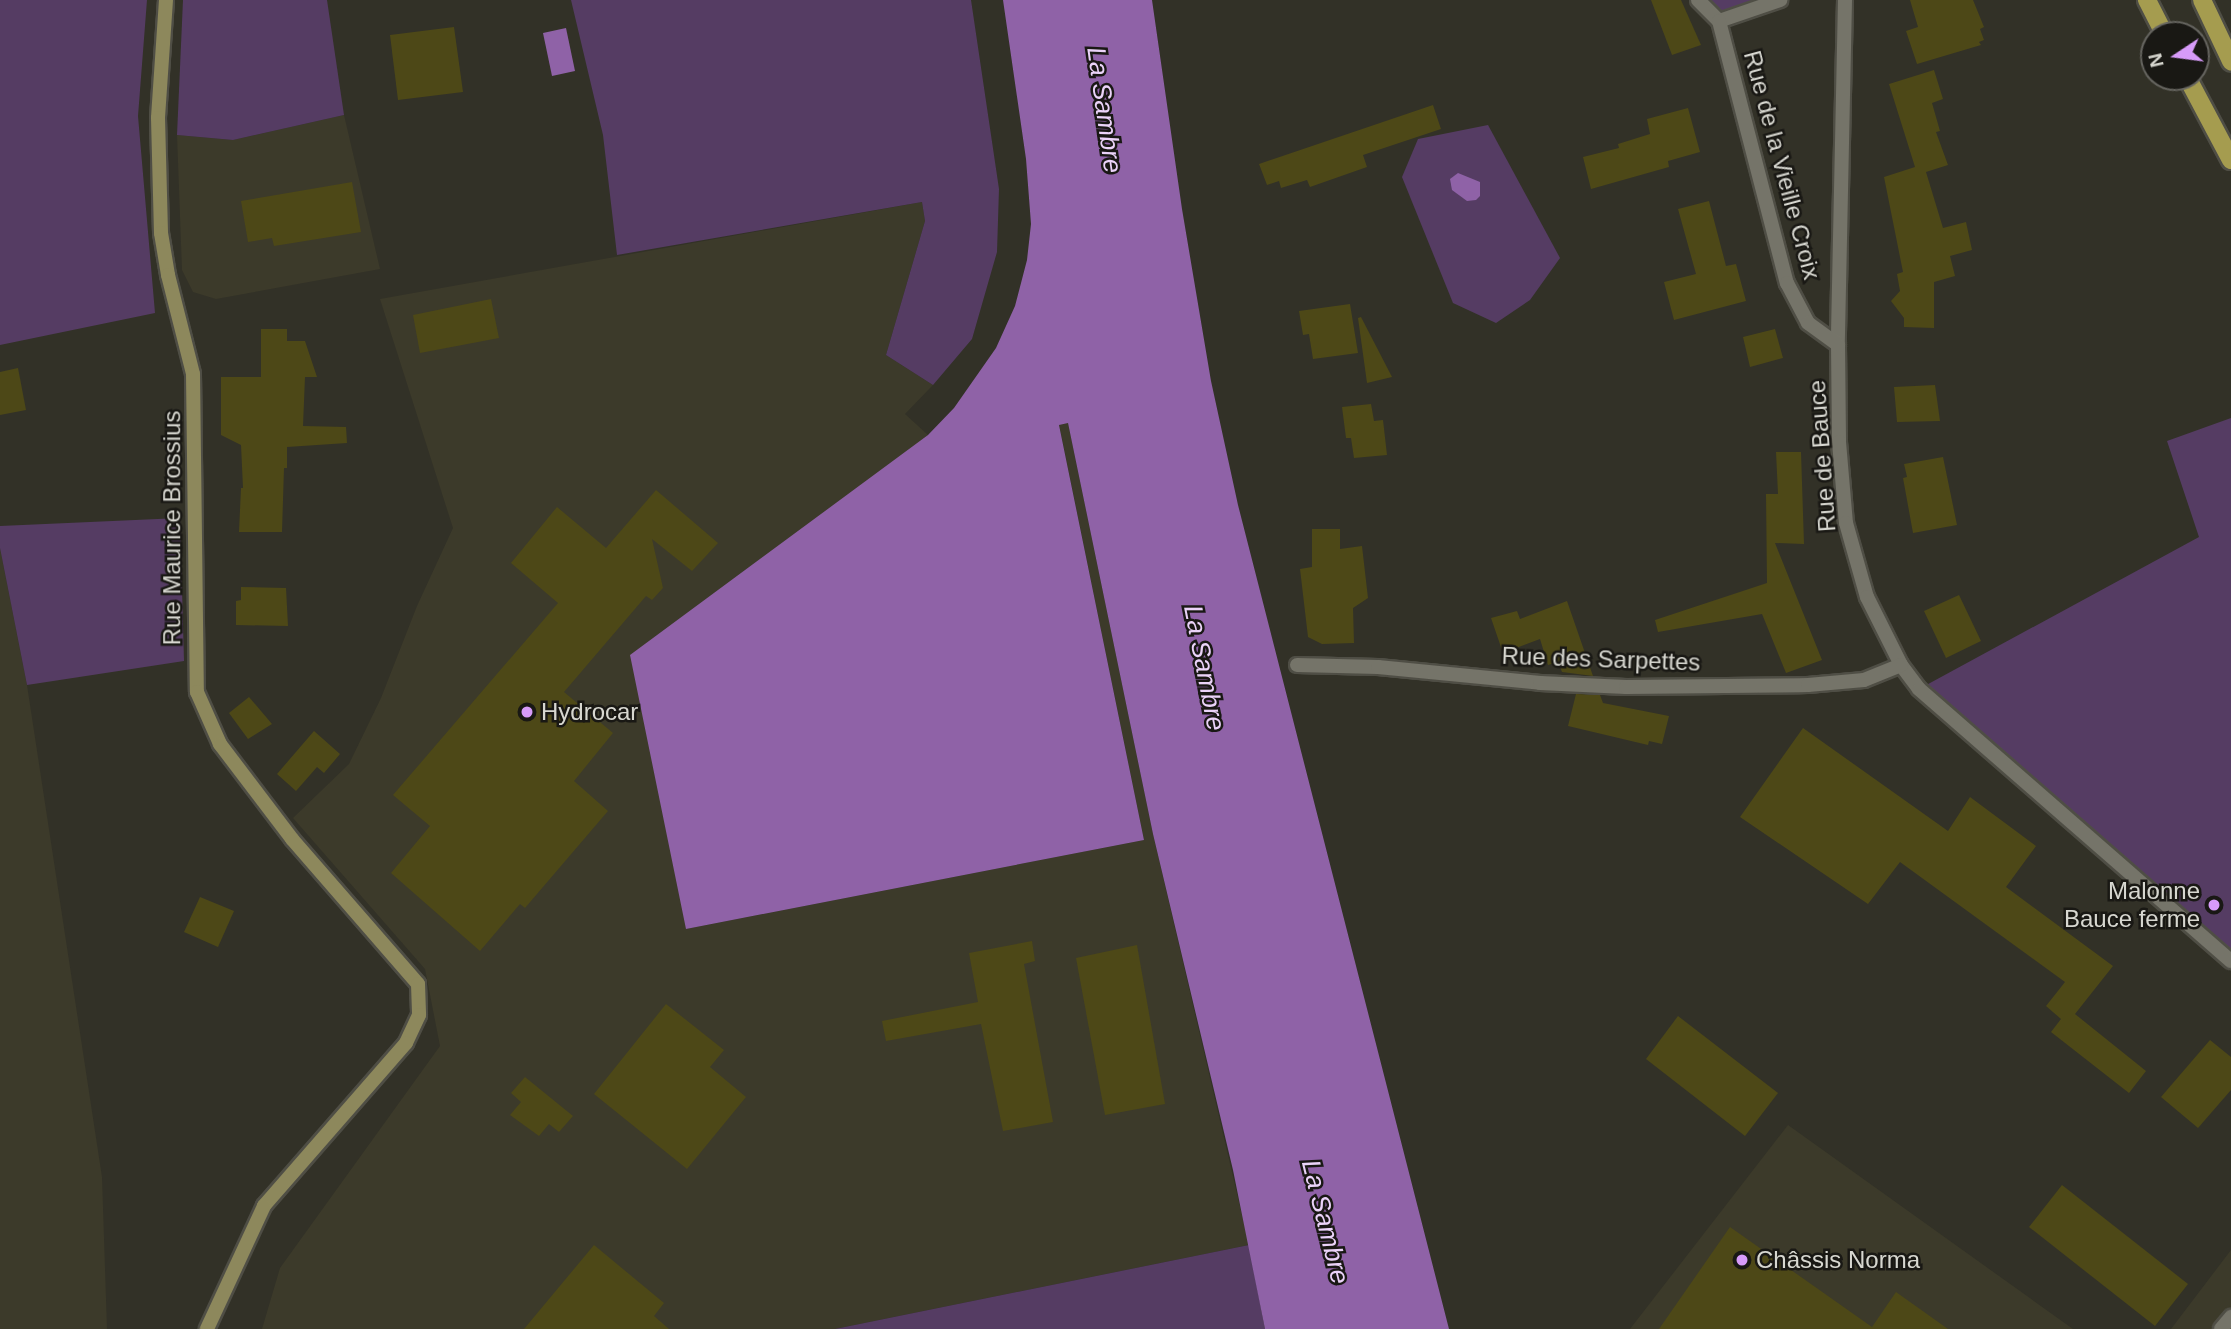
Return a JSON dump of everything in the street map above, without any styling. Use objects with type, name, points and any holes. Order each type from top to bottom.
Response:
[{"type":"main road","points":[[2147,0],[2158,21]]},
{"type":"main road","points":[[2202,0],[2231,61]]},
{"type":"main road","points":[[2194,91],[2231,160]]},
{"type":"street","name":"Rue Maurice Brossius","points":[[166,0],[158,118],[161,233],[168,275],[193,374],[197,692],[220,744],[228,755],[292,839],[418,984],[419,1015],[406,1043],[264,1206],[207,1329]]},
{"type":"street","name":"Rue de la Vieille Croix","points":[[1699,0],[1719,21],[1787,283],[1808,323],[1838,345]]},
{"type":"street","points":[[1719,21],[1780,0]]},
{"type":"street","name":"Rue de Bauce","points":[[1845,0],[1838,345],[1839,442],[1846,523],[1867,597],[1901,665],[1919,689],[2231,961]]},
{"type":"street","name":"Rue des Sarpettes","points":[[1297,665],[1378,667],[1540,683],[1626,687],[1808,685],[1864,680],[1901,665]]},
{"type":"street","points":[[2221,1329],[2231,1317]]},
{"type":"shaded area","points":[[0,0],[147,0],[138,116],[155,313],[0,345]]},
{"type":"shaded area","points":[[183,0],[327,0],[344,115],[233,140],[177,135]]},
{"type":"shaded area","points":[[571,0],[971,0],[999,189],[997,252],[972,339],[933,385],[886,355],[925,221],[922,202],[617,255],[603,135]]},
{"type":"shaded area","points":[[1698,0],[1785,0],[1719,21]]},
{"type":"shaded area","points":[[344,115],[380,269],[216,299],[193,292],[182,270],[177,135],[233,140]]},
{"type":"shaded area","points":[[1488,125],[1560,258],[1530,300],[1496,323],[1453,303],[1402,177],[1418,139]]},
{"type":"shaded area","points":[[922,202],[925,221],[886,355],[933,385],[905,414],[928,435],[888,467],[686,929],[1144,840],[1059,424],[1068,423],[1153,834],[1249,1245],[835,1329],[262,1329],[280,1268],[440,1046],[425,969],[293,818],[349,764],[381,698],[417,606],[453,528],[380,299]]},
{"type":"shaded area","points":[[2231,418],[2231,961],[1919,689],[2199,537],[2167,441]]},
{"type":"shaded area","points":[[180,518],[184,661],[27,685],[0,548],[0,526]]},
{"type":"shaded area","points":[[0,548],[27,685],[102,1177],[107,1329],[0,1329]]},
{"type":"shaded area","points":[[1788,1125],[2073,1329],[1630,1329]]},
{"type":"shaded area","points":[[1249,1245],[1265,1329],[835,1329]]},
{"type":"shaded area","points":[[2231,1250],[2231,1329],[2171,1329]]},
{"type":"water","name":"La Sambre","points":[[1003,0],[1152,0],[1182,209],[1211,381],[1238,505],[1449,1329],[1265,1329],[1233,1170],[1153,834],[1068,423],[1059,425],[1144,840],[686,929],[630,655],[928,435],[954,408],[996,348],[1015,306],[1027,260],[1031,224],[1026,159]]},
{"type":"water","points":[[566,28],[575,71],[552,76],[543,33]]},
{"type":"water","points":[[1458,173],[1480,182],[1480,196],[1476,200],[1467,201],[1452,190],[1450,179]]},
{"type":"building","points":[[1651,0],[1681,0],[1701,45],[1672,55]]},
{"type":"building","points":[[1910,0],[1973,0],[1984,27],[1980,29],[1984,40],[1979,42],[1981,45],[1917,64],[1906,31],[1918,27]]},
{"type":"building","points":[[454,27],[463,92],[398,100],[390,35]]},
{"type":"building","points":[[1934,70],[1943,99],[1932,103],[1940,131],[1936,132],[1948,165],[1926,172],[1943,228],[1966,222],[1972,250],[1950,256],[1955,276],[1934,282],[1934,328],[1904,327],[1904,318],[1891,301],[1900,291],[1897,274],[1903,272],[1884,177],[1915,167],[1889,84]]},
{"type":"building","points":[[1433,105],[1441,129],[1363,155],[1367,167],[1310,187],[1307,180],[1281,188],[1279,181],[1267,185],[1259,164]]},
{"type":"building","points":[[1688,108],[1700,152],[1668,161],[1669,167],[1591,189],[1583,157],[1619,148],[1618,144],[1650,134],[1647,119]]},
{"type":"building","points":[[352,182],[361,232],[274,246],[272,238],[248,242],[241,201]]},
{"type":"building","points":[[1709,201],[1726,266],[1736,264],[1746,301],[1674,320],[1664,282],[1696,274],[1678,209]]},
{"type":"building","points":[[491,299],[499,338],[420,353],[413,315]]},
{"type":"building","points":[[1350,304],[1358,353],[1313,359],[1309,334],[1303,335],[1299,311]]},
{"type":"building","points":[[1361,317],[1392,377],[1367,383],[1358,318]]},
{"type":"building","points":[[261,329],[287,329],[287,341],[305,341],[317,377],[305,377],[303,426],[346,427],[347,443],[287,447],[282,532],[239,532],[243,488],[241,445],[221,435],[221,377],[261,377]]},
{"type":"building","points":[[1775,329],[1783,358],[1750,367],[1743,337]]},
{"type":"building","points":[[18,368],[26,410],[0,415],[0,372]]},
{"type":"building","points":[[1935,385],[1940,421],[1897,422],[1894,387]]},
{"type":"building","points":[[1371,404],[1374,421],[1383,420],[1387,455],[1354,458],[1351,438],[1346,438],[1342,407]]},
{"type":"building","points":[[1776,452],[1801,452],[1804,544],[1775,543],[1822,660],[1786,673],[1762,614],[1658,632],[1655,620],[1767,583],[1766,494],[1778,494]]},
{"type":"building","points":[[1943,457],[1957,525],[1913,533],[1903,478],[1907,477],[1904,464]]},
{"type":"building","name":"Hydrocar","points":[[656,490],[718,543],[692,571],[652,539],[663,588],[652,600],[646,596],[564,692],[613,733],[574,781],[608,811],[525,908],[520,904],[480,951],[391,873],[430,826],[393,795],[558,603],[511,563],[557,507],[606,548]]},
{"type":"building","points":[[1312,529],[1340,529],[1340,549],[1362,546],[1368,598],[1353,608],[1354,643],[1322,644],[1308,637],[1300,569],[1312,567]]},
{"type":"building","points":[[241,587],[286,588],[288,626],[236,625],[236,601],[241,600]]},
{"type":"building","points":[[1959,595],[1981,641],[1946,658],[1924,611]]},
{"type":"building","points":[[1567,601],[1593,676],[1562,672],[1558,662],[1548,665],[1540,639],[1503,653],[1491,618],[1517,611],[1520,619]]},
{"type":"building","points":[[1576,694],[1600,695],[1603,703],[1669,716],[1662,744],[1649,741],[1648,745],[1568,726]]},
{"type":"building","points":[[249,697],[272,724],[248,739],[229,713]]},
{"type":"building","points":[[1803,728],[1948,831],[1970,797],[2036,846],[2006,887],[2113,966],[2075,1014],[2146,1071],[2129,1093],[2051,1032],[2061,1019],[2046,1006],[2065,982],[1900,862],[1868,904],[1740,817]]},
{"type":"building","points":[[314,731],[340,754],[324,773],[317,767],[296,791],[277,774]]},
{"type":"building","points":[[200,897],[234,911],[218,947],[184,932]]},
{"type":"building","points":[[1032,941],[1035,961],[1024,964],[1053,1122],[1003,1131],[981,1024],[886,1041],[882,1021],[978,1002],[969,953]]},
{"type":"building","points":[[1137,945],[1165,1104],[1105,1115],[1076,958]]},
{"type":"building","points":[[666,1004],[724,1050],[710,1067],[746,1097],[687,1169],[594,1094]]},
{"type":"building","points":[[1678,1016],[1778,1093],[1745,1136],[1646,1059]]},
{"type":"building","points":[[2210,1040],[2231,1057],[2231,1090],[2198,1128],[2161,1097]]},
{"type":"building","points":[[525,1077],[573,1116],[559,1132],[549,1124],[539,1136],[510,1115],[521,1102],[511,1093]]},
{"type":"building","points":[[2062,1185],[2188,1284],[2155,1326],[2029,1227]]},
{"type":"building","name":"Châssis Norma","points":[[1730,1227],[1872,1327],[1896,1292],[1948,1329],[1659,1329]]},
{"type":"building","points":[[594,1245],[664,1303],[654,1316],[669,1329],[524,1329]]},
{"type":"place","name":"Hydrocar","points":[[527,712]]},
{"type":"place","name":"Malonne Bauce ferme","points":[[2214,905]]},
{"type":"place","name":"Châssis Norma","points":[[1742,1260]]}]
